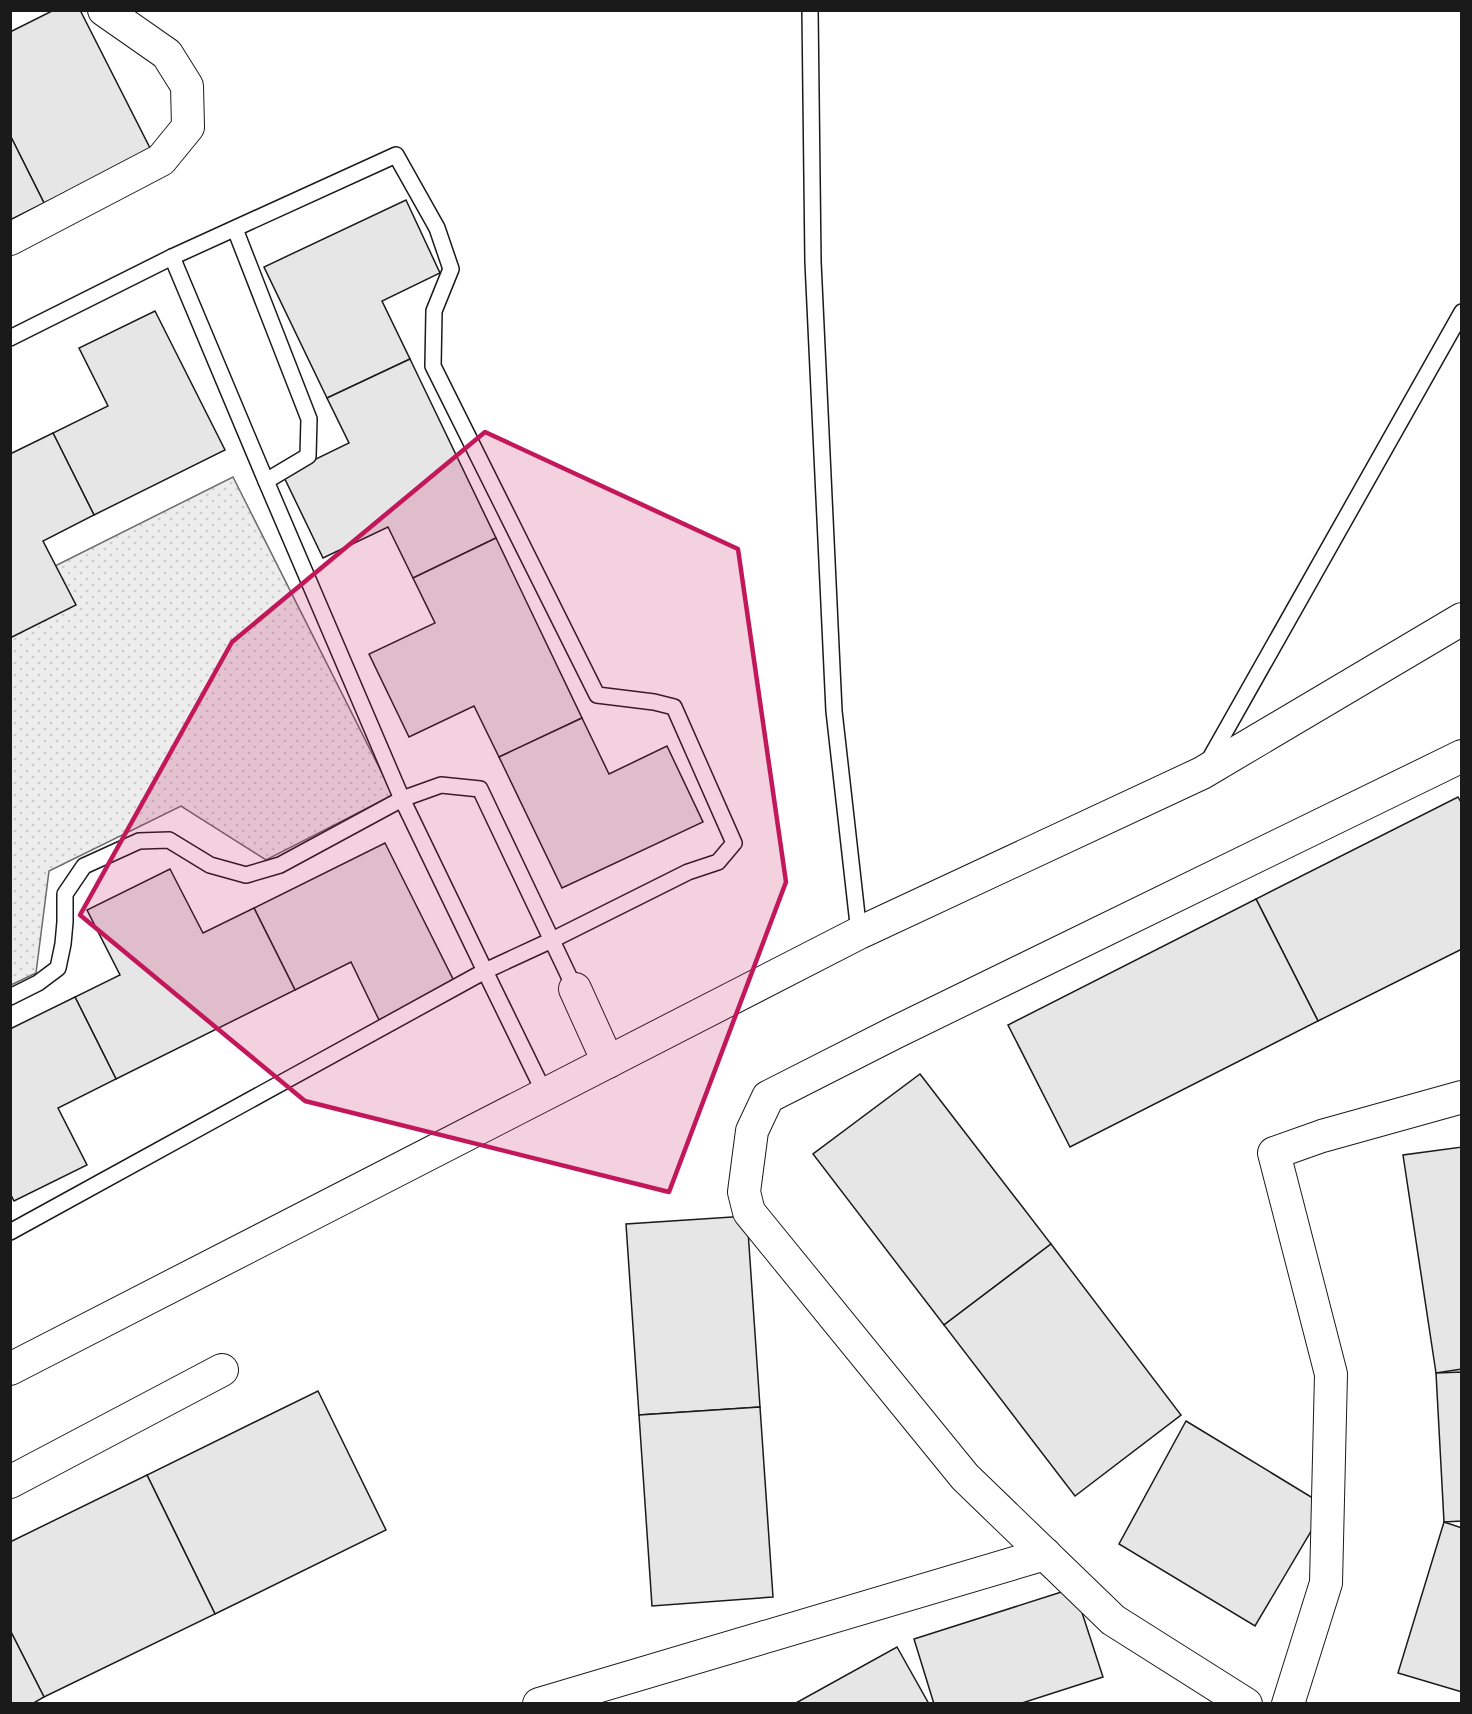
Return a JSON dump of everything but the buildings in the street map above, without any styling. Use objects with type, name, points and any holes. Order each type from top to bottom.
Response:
[{"type":"street","points":[[10,239],[160,160],[188,127],[188,86],[167,54],[104,10]]},
{"type":"street","points":[[10,1369],[859,933],[1202,773],[1461,619]]},
{"type":"street","points":[[1246,1704],[1113,1620],[965,1477],[749,1212],[744,1192],[752,1131],[768,1097],[1461,756]]},
{"type":"street","points":[[575,989],[608,1062]]},
{"type":"street","points":[[1288,1704],[1326,1583],[1331,1374],[1274,1153],[1322,1136],[1461,1097]]},
{"type":"street","points":[[10,1482],[222,1370]]},
{"type":"street","points":[[539,1704],[1046,1554]]},
{"type":"lane","points":[[810,10],[813,262],[834,711],[859,933]]},
{"type":"lane","points":[[10,338],[172,257],[396,155],[437,228],[451,269],[434,311],[433,366],[597,695],[654,702],[674,707],[734,843],[718,862],[688,872],[485,971],[10,1232]]},
{"type":"lane","points":[[235,228],[309,419],[308,456],[266,481]]},
{"type":"lane","points":[[172,257],[402,799],[545,1094]]},
{"type":"lane","points":[[1202,773],[1461,312]]},
{"type":"lane","points":[[10,997],[38,983],[57,968],[64,933],[65,894],[84,866],[139,841],[169,840],[210,865],[246,875],[280,866],[402,799],[441,785],[480,789],[575,989]]},
{"type":"highlighted area","points":[[485,432],[738,549],[786,882],[669,1192],[305,1101],[80,915],[232,642]]},
{"type":"shaded area","points":[[233,477],[393,795],[266,860],[181,806],[49,871],[36,973],[11,985],[11,588]]}]
